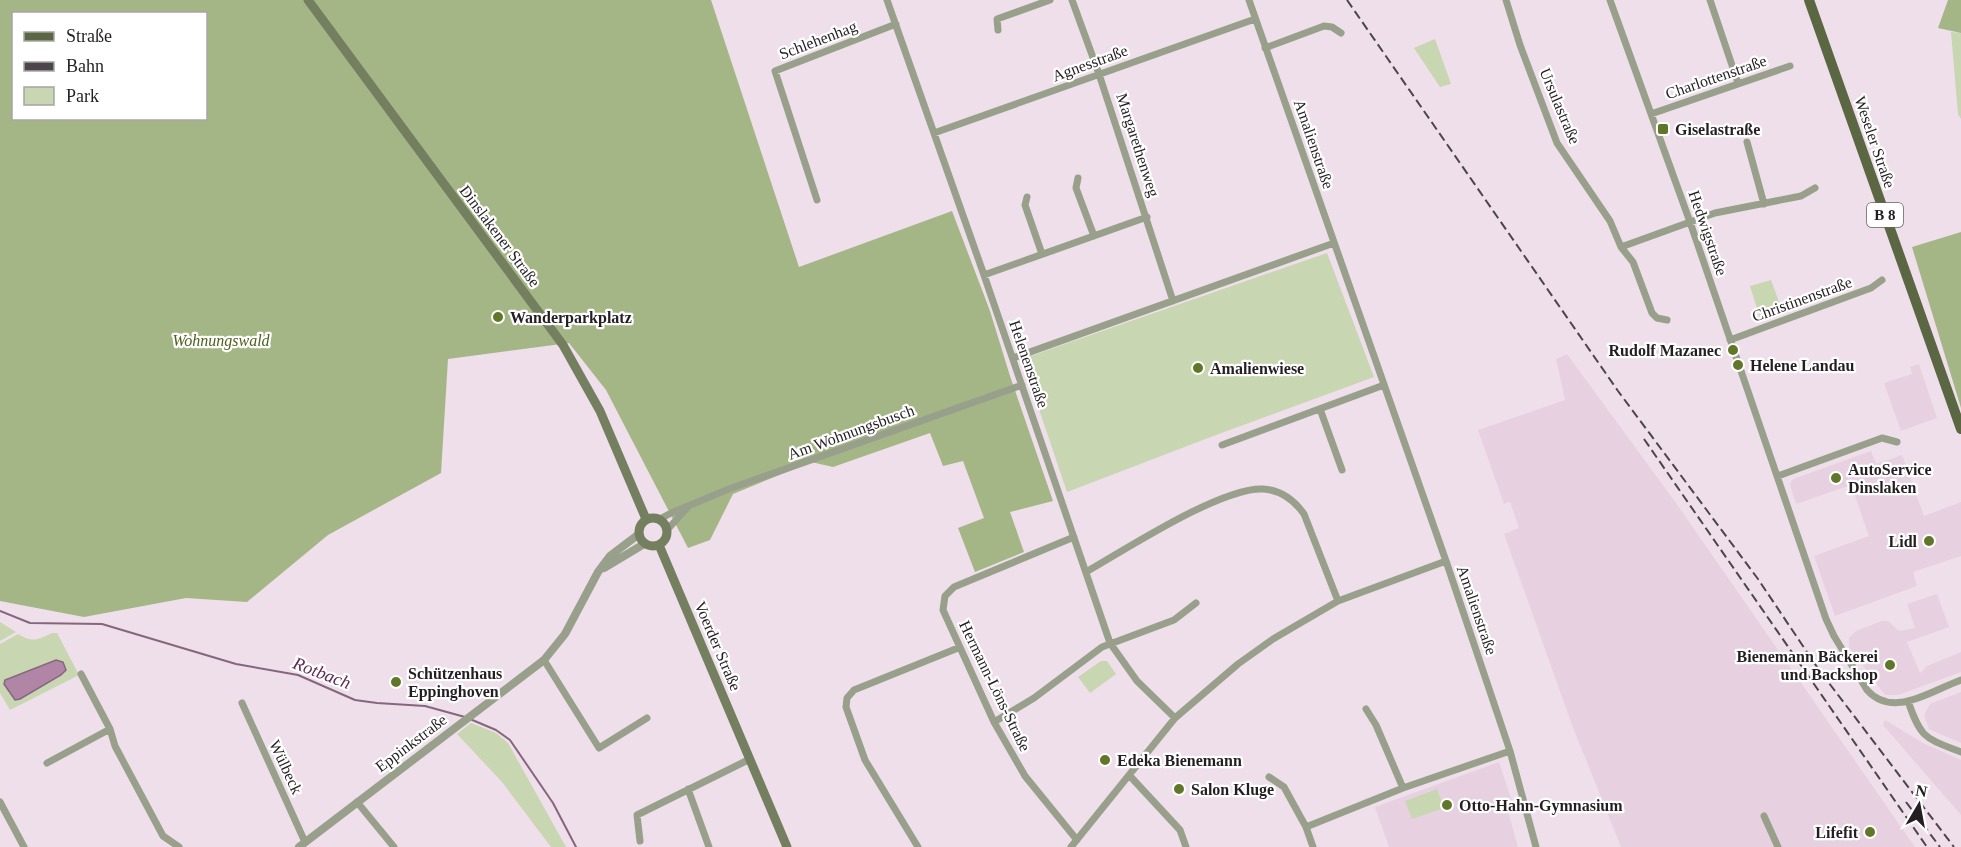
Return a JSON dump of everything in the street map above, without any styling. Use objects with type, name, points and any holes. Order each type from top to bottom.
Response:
[{"type":"main road","name":"Dinslakener Straße","points":[[308,0],[563,345],[600,411],[646,519]]},
{"type":"main road","name":"Weseler Straße","points":[[1809,0],[1961,429]]},
{"type":"main road","points":[[646,519],[660,519],[667,530],[666,539],[659,545],[644,544],[639,534],[640,525],[646,519]]},
{"type":"main road","name":"Voerder Straße","points":[[659,545],[787,847]]},
{"type":"street","name":"Helenenstraße","points":[[887,0],[1110,643],[1137,681],[1175,718]]},
{"type":"street","points":[[998,30],[997,19],[1050,0]]},
{"type":"street","name":"Margarethenweg","points":[[1072,0],[1100,74],[1173,301]]},
{"type":"street","name":"Amalienstraße","points":[[1249,0],[1446,561],[1510,751],[1536,847]]},
{"type":"street","name":"Ursulastraße","points":[[1506,0],[1520,45],[1557,143],[1610,221],[1621,247],[1633,262],[1652,313],[1657,318],[1666,320]]},
{"type":"street","name":"Hedwigstraße","points":[[1610,0],[1690,222],[1826,619],[1834,636],[1873,697],[1890,704],[1908,701],[1961,680]]},
{"type":"street","points":[[1710,0],[1738,83]]},
{"type":"street","name":"Agnesstraße","points":[[934,134],[1256,19]]},
{"type":"street","name":"Schlehenhag","points":[[817,200],[775,71],[896,24]]},
{"type":"street","points":[[1265,48],[1324,26],[1332,27],[1341,33]]},
{"type":"street","name":"Charlottenstraße","points":[[1651,114],[1790,66]]},
{"type":"street","points":[[1747,142],[1764,204]]},
{"type":"street","points":[[1077,178],[1076,188],[1094,236]]},
{"type":"street","points":[[1621,247],[1734,209],[1802,196],[1815,188]]},
{"type":"street","points":[[1027,197],[1025,205],[1042,255]]},
{"type":"street","points":[[984,275],[1147,217]]},
{"type":"street","points":[[1013,358],[1334,243]]},
{"type":"street","name":"Christinenstraße","points":[[1730,340],[1871,288],[1882,280]]},
{"type":"street","name":"Am Wohnungsbusch","points":[[660,519],[689,505],[1022,385]]},
{"type":"street","points":[[1222,445],[1384,385]]},
{"type":"street","points":[[1320,409],[1342,470]]},
{"type":"street","points":[[1778,476],[1882,438],[1897,442]]},
{"type":"street","points":[[1086,572],[1196,510],[1240,493],[1262,489],[1287,496],[1298,505],[1307,521],[1338,601]]},
{"type":"street","name":"Am Wohnungsbusch","points":[[667,530],[689,505]]},
{"type":"street","name":"Eppinkstraße","points":[[302,845],[544,660],[565,634],[598,572],[610,556],[639,534]]},
{"type":"street","name":"Hermann-Löns-Straße","points":[[1074,537],[954,587],[945,596],[943,610],[958,648],[994,722],[1025,776],[1077,840]]},
{"type":"street","points":[[598,572],[644,544]]},
{"type":"street","points":[[1071,847],[1175,718],[1247,658],[1273,639],[1338,601],[1446,561]]},
{"type":"street","points":[[994,722],[1034,698],[1110,643],[1174,620],[1196,603]]},
{"type":"street","points":[[918,847],[865,760],[846,707],[847,698],[854,690],[958,648]]},
{"type":"street","points":[[544,660],[599,748],[647,718]]},
{"type":"street","points":[[81,674],[110,729],[115,746],[164,836],[179,847]]},
{"type":"street","points":[[1908,701],[1917,725],[1927,737],[1961,752]]},
{"type":"street","name":"Wülbeck","points":[[242,703],[302,845]]},
{"type":"street","points":[[1366,709],[1376,725],[1403,788]]},
{"type":"street","points":[[47,763],[110,729]]},
{"type":"street","points":[[1306,827],[1403,788],[1510,751]]},
{"type":"street","points":[[640,841],[638,815],[750,759]]},
{"type":"street","points":[[1129,775],[1180,830],[1186,847]]},
{"type":"street","points":[[1269,777],[1284,787],[1306,827],[1313,847]]},
{"type":"street","points":[[688,789],[709,847]]},
{"type":"street","points":[[0,802],[24,847]]},
{"type":"street","points":[[357,802],[394,847]]},
{"type":"street","points":[[1764,816],[1778,847]]},
{"type":"shaded area","points":[[1567,354],[1676,503],[1915,847],[1621,847],[1572,725],[1504,534],[1519,528],[1510,502],[1504,504],[1478,430],[1565,400],[1556,359]]},
{"type":"shaded area","points":[[1919,364],[1937,418],[1901,431],[1884,383],[1912,374],[1910,367]]},
{"type":"shaded area","points":[[1871,451],[1876,464],[1902,455],[1924,516],[1961,502],[1961,556],[1913,572],[1917,586],[1835,616],[1814,556],[1869,536],[1851,485],[1796,504],[1790,485],[1791,481],[1796,478]]},
{"type":"shaded area","points":[[1937,594],[1949,627],[1907,642],[1920,673],[1927,666],[1961,652],[1961,672],[1898,695],[1885,695],[1849,647],[1849,638],[1856,631],[1882,621],[1888,621],[1899,631],[1915,628],[1907,604]]},
{"type":"shaded area","points":[[56,660],[63,662],[66,670],[61,675],[15,700],[4,684],[5,680]]},
{"type":"shaded area","points":[[1961,692],[1961,743],[1929,729],[1924,715],[1930,704]]},
{"type":"shaded area","points":[[1885,720],[1923,743],[1961,760],[1961,815],[1883,725]]},
{"type":"shaded area","name":"Otto-Hahn-Gymnasium","points":[[1499,762],[1514,808],[1508,811],[1518,847],[1389,847],[1375,807]]},
{"type":"green space","name":"Wohnungswald","points":[[0,0],[711,0],[799,267],[952,211],[990,311],[1053,501],[1010,512],[1024,552],[975,572],[958,528],[984,518],[963,461],[943,466],[930,433],[833,467],[811,462],[733,494],[710,540],[688,548],[606,390],[569,343],[448,359],[441,473],[328,535],[247,602],[186,598],[84,617],[0,601]]},
{"type":"green space","points":[[1948,0],[1961,0],[1961,33],[1938,28]]},
{"type":"green space","points":[[1951,32],[1961,33],[1961,119],[1958,114]]},
{"type":"green space","points":[[1435,39],[1451,84],[1440,87],[1414,48]]},
{"type":"green space","points":[[1961,232],[1961,408],[1912,247]]},
{"type":"green space","name":"Amalienwiese","points":[[1327,253],[1374,377],[1067,492],[1022,359]]},
{"type":"green space","points":[[1771,280],[1783,313],[1761,321],[1750,286]]},
{"type":"green space","points":[[0,622],[16,632],[0,641]]},
{"type":"green space","points":[[57,633],[79,675],[10,710],[0,693],[0,644],[18,634],[35,640]]},
{"type":"green space","points":[[1101,661],[1107,661],[1116,674],[1090,693],[1078,677]]},
{"type":"green space","points":[[471,723],[496,733],[508,743],[566,847],[551,847],[502,782],[457,734]]},
{"type":"green space","points":[[1437,789],[1444,808],[1412,819],[1405,801]]},
{"type":"waterway","name":"Rotbach","points":[[0,611],[30,623],[102,624],[236,664],[298,675],[355,700],[425,706],[465,717]]},
{"type":"waterway","name":"Rotbach","points":[[470,719],[496,730],[510,740],[553,803],[576,847]]},
{"type":"railway","points":[[1347,0],[1618,391],[1758,579],[1819,670],[1954,847]]},
{"type":"railway","points":[[1644,439],[1927,847]]},
{"type":"railway","points":[[1906,802],[1940,847]]},
{"type":"place","name":"Giselastraße","points":[[1663,129]]},
{"type":"place","name":"Wanderparkplatz","points":[[498,317]]},
{"type":"place","name":"Rudolf Mazanec","points":[[1733,350]]},
{"type":"place","name":"Helene Landau","points":[[1738,365]]},
{"type":"place","name":"Amalienwiese","points":[[1198,368]]},
{"type":"place","name":"AutoService Dinslaken","points":[[1836,478]]},
{"type":"place","name":"Lidl","points":[[1929,541]]},
{"type":"place","name":"Bienemann Bäckerei und Backshop","points":[[1890,665]]},
{"type":"place","name":"Schützenhaus Eppinghoven","points":[[396,682]]},
{"type":"place","name":"Edeka Bienemann","points":[[1105,760]]},
{"type":"place","name":"Salon Kluge","points":[[1179,789]]},
{"type":"place","name":"Otto-Hahn-Gymnasium","points":[[1447,805]]},
{"type":"place","name":"Lifefit","points":[[1870,832]]}]
